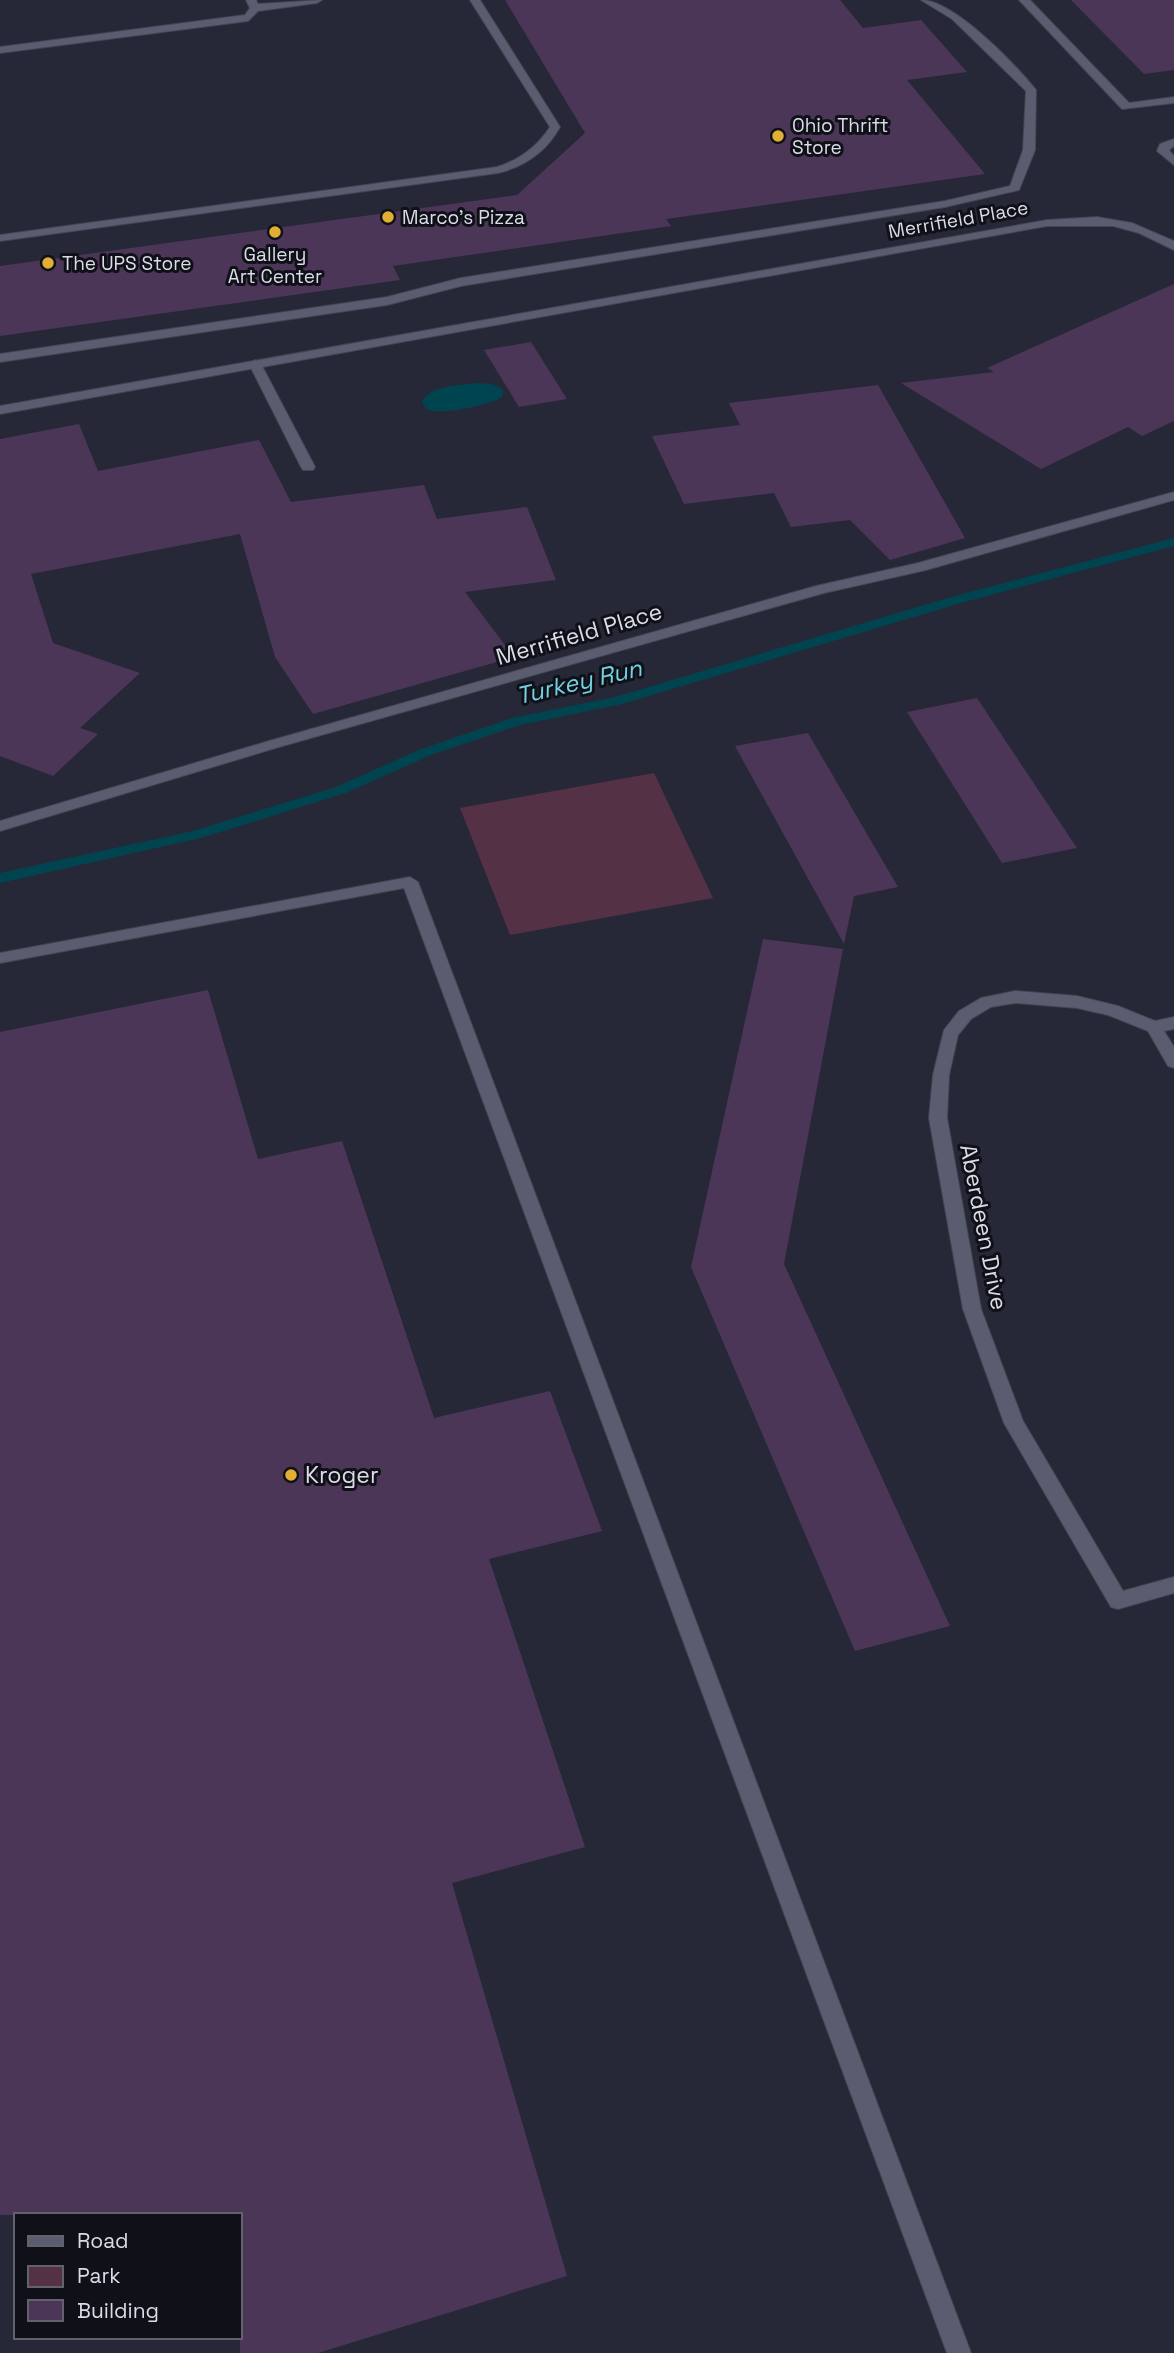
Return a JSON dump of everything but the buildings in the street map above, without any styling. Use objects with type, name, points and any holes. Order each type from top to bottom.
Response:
[{"type":"street","points":[[0,50],[248,18],[253,4],[317,0]]},
{"type":"street","points":[[0,238],[498,170],[517,165],[548,141],[555,127],[475,0]]},
{"type":"street","points":[[0,358],[387,301],[461,282],[944,204],[1015,187],[1029,150],[1031,90],[956,17],[926,0]]},
{"type":"street","points":[[1024,0],[1126,107],[1174,100]]},
{"type":"street","points":[[1174,142],[1164,146],[1163,151],[1174,162]]},
{"type":"street","name":"Merrifield Place","points":[[0,410],[1047,223],[1093,219],[1116,221],[1139,227],[1174,246]]},
{"type":"street","points":[[255,365],[308,467]]},
{"type":"street","name":"Merrifield Place","points":[[0,826],[287,740],[808,593],[921,567],[1174,496]]},
{"type":"street","points":[[0,958],[410,882],[959,2353]]},
{"type":"street","name":"Aberdeen Drive","points":[[1154,1027],[1112,1010],[1077,1002],[1015,997],[987,1002],[964,1015],[950,1034],[942,1075],[938,1118],[972,1309],[1014,1423],[1118,1601],[1174,1585]]},
{"type":"street","points":[[1174,1023],[1154,1027],[1174,1062]]},
{"type":"green space","points":[[654,773],[713,898],[510,935],[460,808]]},
{"type":"water","points":[[475,383],[492,384],[503,389],[503,396],[482,405],[451,411],[431,411],[422,403],[425,397],[437,390]]},
{"type":"waterway","name":"Turkey Run","points":[[0,878],[196,835],[341,790],[426,752],[517,721],[617,701],[956,600],[1174,542]]},
{"type":"place","name":"Ohio Thrift Store","points":[[778,136]]},
{"type":"place","name":"Marco's Pizza","points":[[388,217]]},
{"type":"place","name":"Gallery Art Center","points":[[275,232]]},
{"type":"place","name":"The UPS Store","points":[[48,263]]},
{"type":"place","name":"Kroger","points":[[291,1475]]}]
